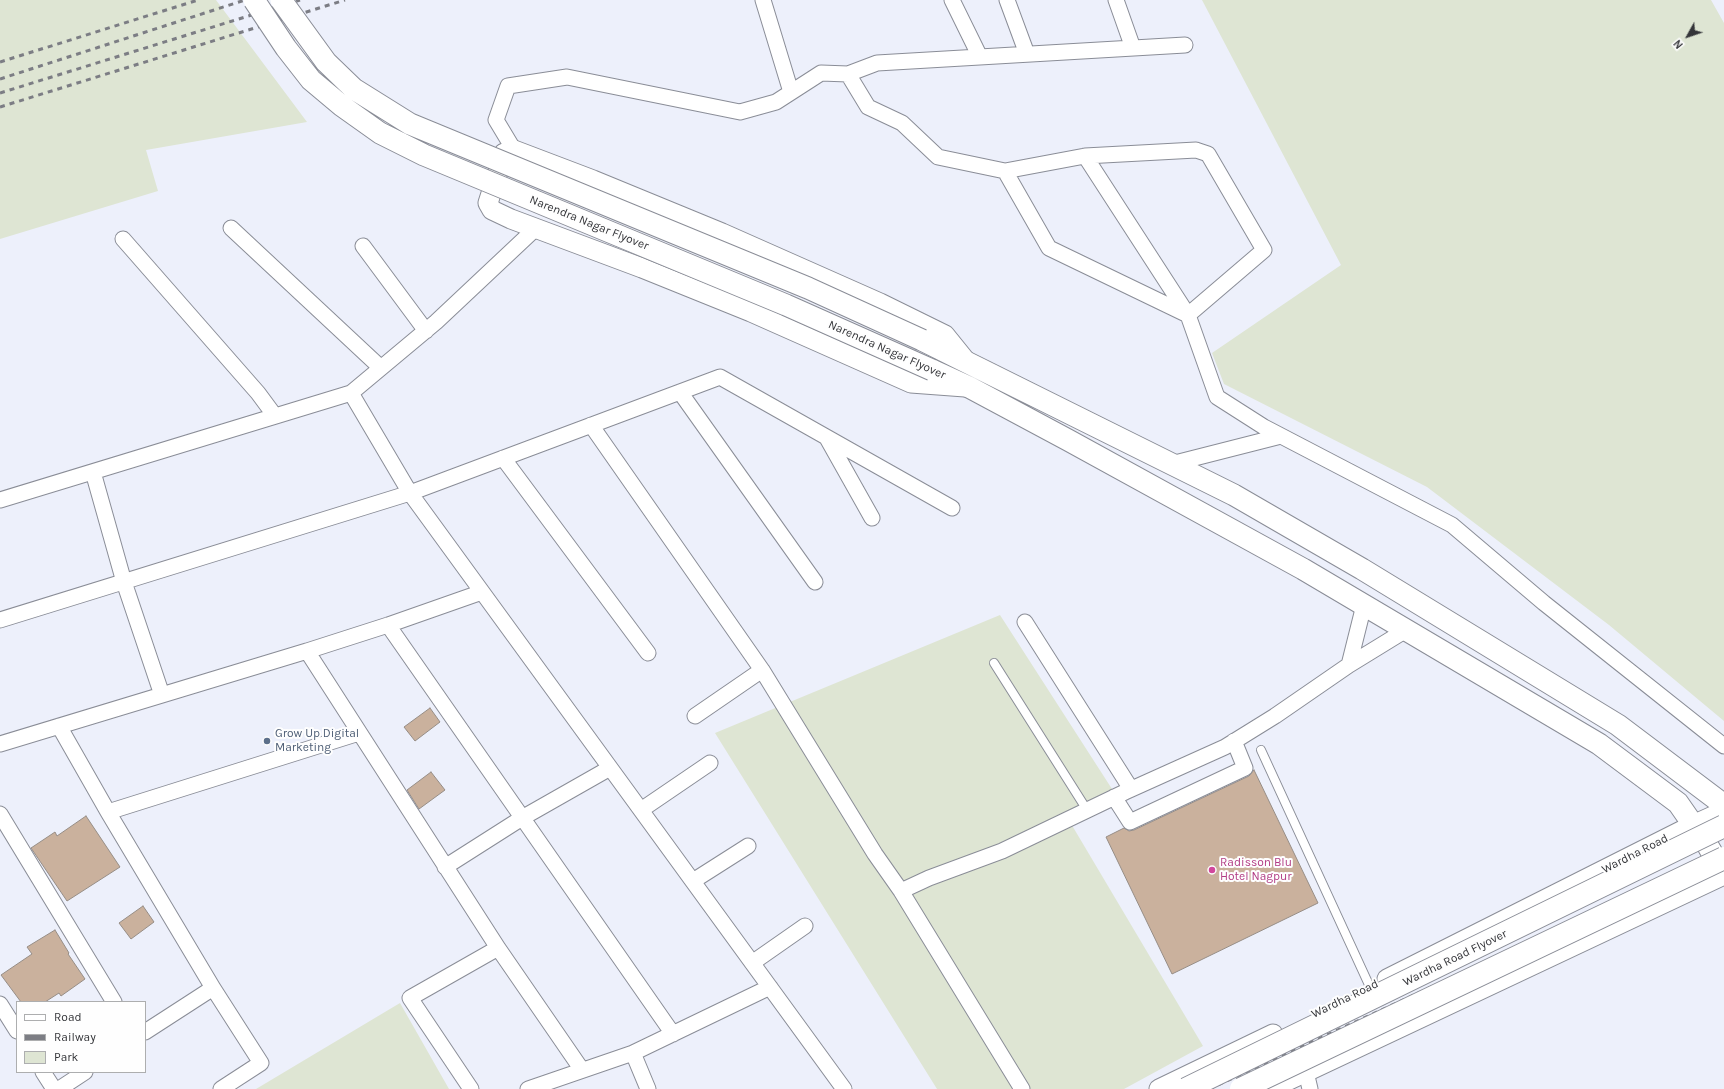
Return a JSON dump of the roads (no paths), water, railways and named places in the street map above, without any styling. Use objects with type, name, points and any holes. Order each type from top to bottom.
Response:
[{"type":"highway","name":"Wardha Road Flyover","points":[[1186,1089],[1724,826]]},
{"type":"highway","points":[[1241,1089],[1724,858]]},
{"type":"main road","name":"Narendra Nagar Flyover","points":[[254,0],[286,48],[311,80],[342,106],[380,133],[424,155],[786,305],[969,387],[1303,569],[1599,744],[1678,803],[1708,846],[1724,874]]},
{"type":"main road","name":"Narendra Nagar Flyover","points":[[281,0],[326,62],[354,89],[410,124],[808,288],[966,361],[1234,496],[1362,569],[1618,725],[1724,805]]},
{"type":"street","points":[[763,0],[791,92]]},
{"type":"street","points":[[952,0],[980,57]]},
{"type":"street","points":[[1006,0],[1027,54]]},
{"type":"street","points":[[1116,0],[1133,48]]},
{"type":"street","points":[[514,150],[496,120],[508,86],[567,77],[740,112],[776,102],[821,73],[848,74],[876,63],[1185,45]]},
{"type":"street","points":[[848,74],[868,107],[902,123],[938,157],[1005,171],[1086,156],[1196,150],[1208,154],[1264,250],[1188,315]]},
{"type":"street","points":[[966,361],[945,335],[880,303],[722,233],[514,150],[504,152],[488,202],[492,210],[751,312],[911,383],[969,387]]},
{"type":"street","points":[[1086,156],[1188,315],[1217,396],[1264,427],[1452,525],[1544,603],[1724,746]]},
{"type":"street","points":[[1005,171],[1049,248],[1188,315]]},
{"type":"street","points":[[232,228],[381,368]]},
{"type":"street","points":[[0,500],[350,393],[426,331],[536,228]]},
{"type":"street","points":[[123,238],[258,393],[275,416]]},
{"type":"street","points":[[363,246],[426,331]]},
{"type":"street","points":[[0,620],[410,493],[720,377],[952,508]]},
{"type":"street","points":[[680,392],[815,582]]},
{"type":"street","points":[[350,393],[410,493],[844,1089]]},
{"type":"street","points":[[591,426],[762,670],[871,848],[901,891],[1022,1089]]},
{"type":"street","points":[[1171,464],[1281,436]]},
{"type":"street","points":[[826,437],[872,518]]},
{"type":"street","points":[[503,458],[648,654]]},
{"type":"street","points":[[93,472],[124,582],[162,695]]},
{"type":"street","points":[[0,744],[388,626],[482,592]]},
{"type":"street","points":[[1349,665],[1364,605]]},
{"type":"street","points":[[1025,622],[1131,789]]},
{"type":"street","points":[[388,626],[673,1034]]},
{"type":"street","points":[[901,891],[929,878],[1002,851],[1234,741],[1275,716],[1349,665],[1406,630]]},
{"type":"street","points":[[307,651],[358,733],[498,948],[582,1070]]},
{"type":"street","points":[[695,716],[762,670]]},
{"type":"street","points":[[59,726],[108,812],[213,988],[261,1063],[221,1089]]},
{"type":"street","points":[[108,812],[358,733]]},
{"type":"street","points":[[1114,797],[1130,822],[1137,819],[1245,768],[1234,741]]},
{"type":"street","points":[[641,810],[710,763]]},
{"type":"street","points":[[445,867],[522,818],[610,768]]},
{"type":"street","name":"Wardha Road","points":[[1159,1089],[1370,988],[1724,811]]},
{"type":"street","points":[[0,814],[113,1001]]},
{"type":"street","points":[[693,881],[748,846]]},
{"type":"street","points":[[1270,1089],[1308,1081],[1724,874]]},
{"type":"street","points":[[752,963],[804,926]]},
{"type":"street","points":[[471,1089],[410,998],[498,948]]},
{"type":"street","points":[[528,1089],[632,1053],[770,987]]},
{"type":"street","points":[[146,1031],[213,988]]},
{"type":"street","points":[[0,1004],[16,1029]]},
{"type":"street","points":[[632,1053],[648,1089]]},
{"type":"street","points":[[44,1073],[54,1089]]},
{"type":"street","points":[[59,1089],[83,1073]]},
{"type":"lane","points":[[994,663],[1087,810]]},
{"type":"lane","points":[[1261,750],[1370,988]]},
{"type":"railway","points":[[0,62],[198,0]]},
{"type":"railway","points":[[0,79],[245,0]]},
{"type":"railway","points":[[0,93],[300,0]]},
{"type":"railway","points":[[0,107],[345,0]]},
{"type":"railway","points":[[1209,1089],[1702,863],[1724,850]]},
{"type":"railway","points":[[1233,1089],[1706,872],[1724,862]]},
{"type":"place","name":"Grow Up Digital Marketing","points":[[267,741]]},
{"type":"place","name":"Radisson Blu Hotel Nagpur","points":[[1212,870]]}]
